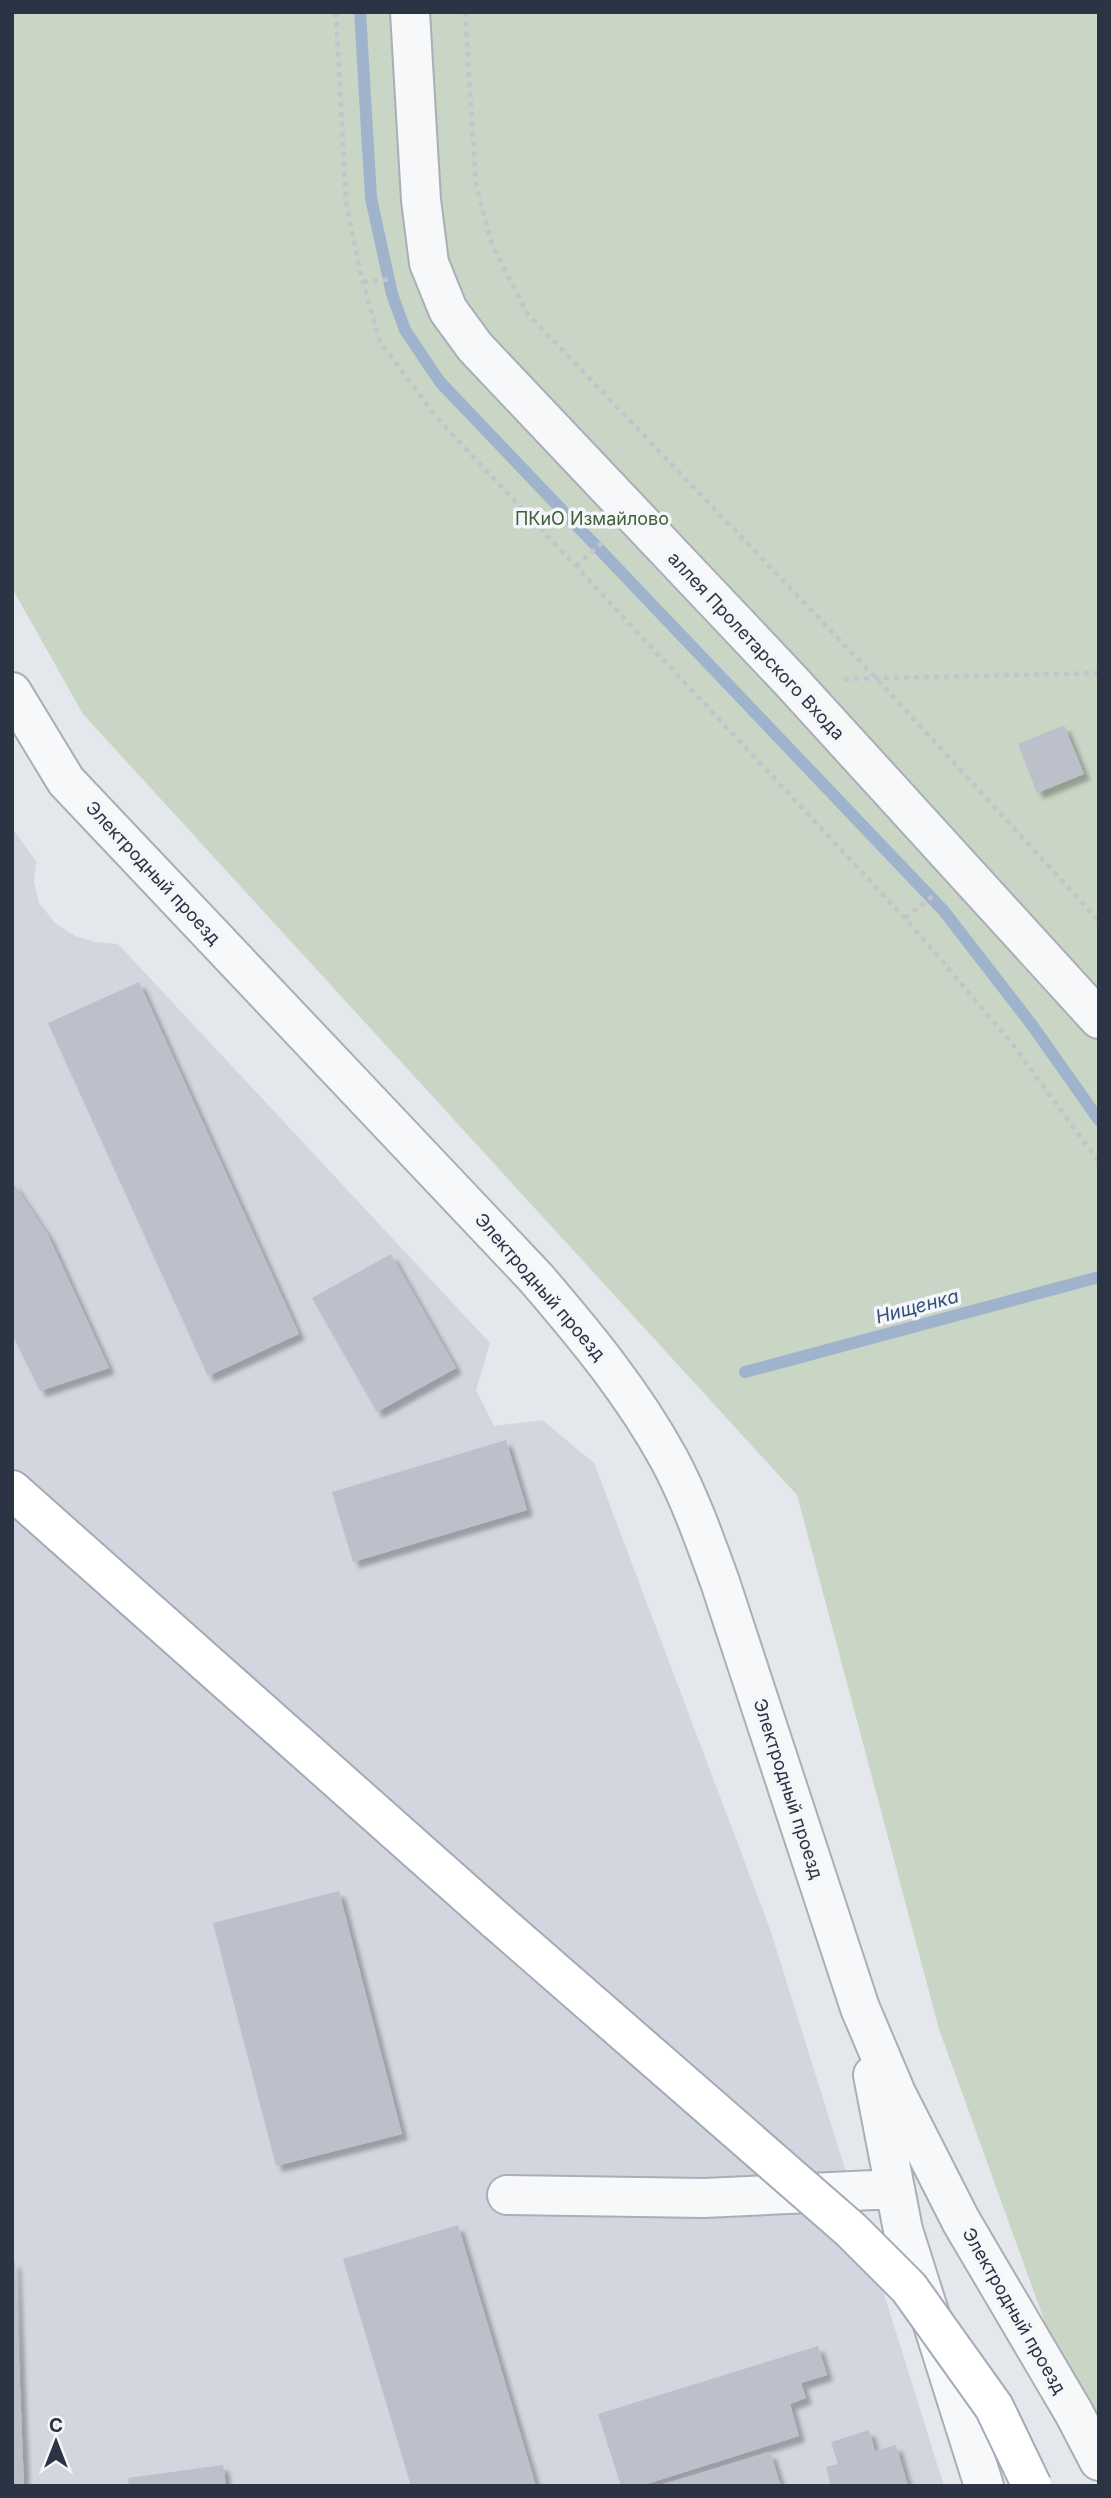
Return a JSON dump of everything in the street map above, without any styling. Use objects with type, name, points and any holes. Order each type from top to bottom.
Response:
[{"type":"main road","points":[[12,1490],[498,1922],[851,2230],[909,2288],[994,2407],[1032,2486]]},
{"type":"street","name":"аллея Пролетарского Входа","points":[[410,12],[424,225],[429,263],[449,310],[475,347],[790,680],[1099,1019]]},
{"type":"street","name":"Электродный проезд","points":[[12,692],[66,781],[537,1278],[590,1339],[629,1394],[669,1460],[699,1525],[859,2008],[896,2093],[961,2221],[1074,2413],[1099,2461]]},
{"type":"street","name":"Электродный проезд","points":[[859,2008],[903,2230],[984,2486]]},
{"type":"street","points":[[507,2194],[704,2199],[895,2189]]},
{"type":"path","points":[[336,12],[346,202],[363,282],[380,342],[437,418],[905,918],[1010,1041],[1099,1162]]},
{"type":"path","points":[[465,12],[477,184],[492,245],[527,313],[876,678],[1099,921]]},
{"type":"path","points":[[363,282],[382,280]]},
{"type":"path","points":[[576,566],[605,541]]},
{"type":"path","points":[[790,680],[1099,673]]},
{"type":"path","points":[[905,918],[935,894]]},
{"type":"shaded area","points":[[12,828],[36,861],[34,882],[39,903],[55,923],[75,936],[95,942],[118,944],[490,1343],[476,1390],[494,1426],[542,1420],[594,1463],[770,1929],[944,2486],[12,2486]]},
{"type":"green space","name":"ПКиО Измайлово","points":[[12,12],[1099,12],[1099,2472],[939,2029],[797,1495],[83,714],[12,588]]},
{"type":"building","points":[[1064,725],[1084,774],[1037,793],[1018,744]]},
{"type":"building","points":[[139,982],[299,1334],[208,1376],[48,1023]]},
{"type":"building","points":[[12,1181],[48,1235],[109,1368],[40,1391],[12,1334]]},
{"type":"building","points":[[391,1254],[456,1368],[377,1412],[312,1298]]},
{"type":"building","points":[[506,1440],[527,1510],[353,1562],[332,1492]]},
{"type":"building","points":[[339,1891],[402,2134],[276,2166],[213,1923]]},
{"type":"building","points":[[458,2225],[536,2486],[411,2486],[343,2259]]},
{"type":"building","points":[[12,2262],[15,2262],[24,2486],[12,2486]]},
{"type":"building","points":[[818,2346],[827,2375],[801,2383],[806,2398],[790,2404],[799,2436],[640,2486],[621,2486],[598,2414]]},
{"type":"building","points":[[869,2430],[875,2451],[896,2445],[908,2486],[831,2486],[826,2467],[838,2464],[831,2442]]},
{"type":"building","points":[[770,2452],[781,2486],[661,2486],[661,2485]]},
{"type":"building","points":[[223,2465],[226,2486],[129,2486],[128,2478]]},
{"type":"waterway","points":[[360,12],[371,198],[392,294],[405,330],[440,382],[943,910],[1032,1025],[1099,1120]]},
{"type":"waterway","name":"Нищенка","points":[[745,1372],[1099,1277]]}]
